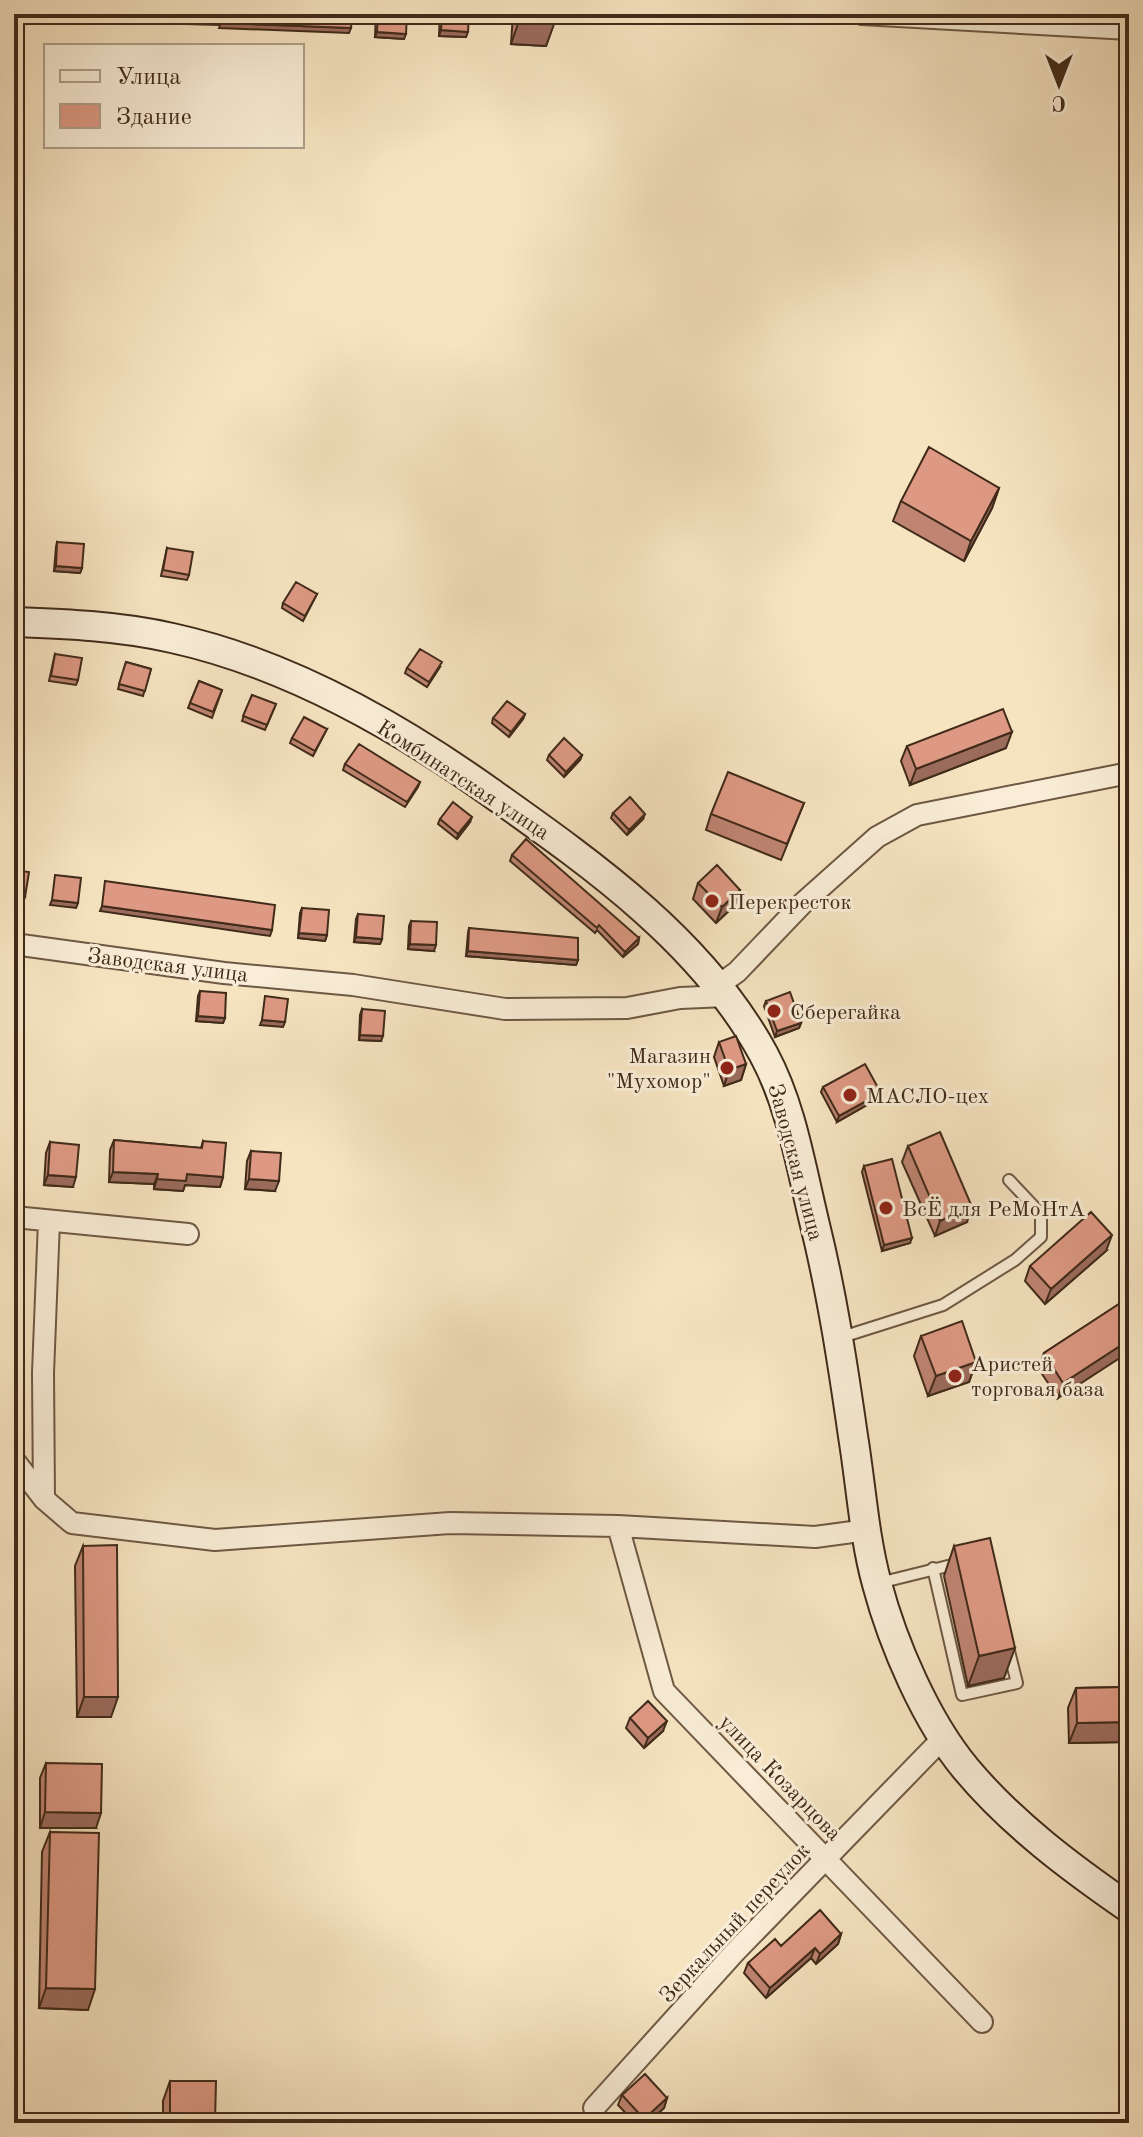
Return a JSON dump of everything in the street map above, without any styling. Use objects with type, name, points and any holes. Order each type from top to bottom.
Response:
[{"type":"main road","name":"Комбинатская улица","points":[[14,622],[95,625],[174,638],[268,667],[375,719],[461,771],[554,837],[668,931],[723,990]]},
{"type":"main road","name":"Заводская улица","points":[[723,990],[767,1061],[788,1114],[821,1249],[877,1583],[926,1708],[965,1768],[1030,1833],[1129,1908]]},
{"type":"street","points":[[862,14],[1001,18],[1129,29]]},
{"type":"street","points":[[723,990],[803,903],[877,837],[917,815],[1129,773]]},
{"type":"street","name":"Заводская улица","points":[[14,944],[224,973],[353,985],[505,1009],[627,1008],[723,990]]},
{"type":"street","points":[[14,1217],[188,1234]]},
{"type":"street","points":[[44,1499],[49,1221]]},
{"type":"street","points":[[14,1460],[44,1499],[72,1523],[215,1540],[450,1523],[618,1526],[815,1537],[867,1530]]},
{"type":"street","name":"улица Козарцова","points":[[618,1526],[664,1691],[982,2022]]},
{"type":"street","name":"Зеркальный переулок","points":[[594,2108],[734,1953],[945,1736]]},
{"type":"lane","points":[[837,1338],[943,1305],[1015,1260],[1041,1237],[1041,1214],[1009,1180]]},
{"type":"lane","points":[[877,1583],[974,1560]]},
{"type":"lane","points":[[933,1568],[962,1695],[1017,1683],[1007,1641]]},
{"type":"building","points":[[30,14],[352,14],[351,28]]},
{"type":"building","points":[[378,14],[407,14],[406,34],[377,32]]},
{"type":"building","points":[[442,14],[469,14],[468,32],[441,30]]},
{"type":"building","points":[[557,14],[557,16],[521,15]]},
{"type":"building","points":[[929,447],[999,488],[971,541],[901,501]]},
{"type":"building","points":[[57,542],[84,544],[82,568],[56,566]]},
{"type":"building","points":[[167,548],[193,552],[189,575],[163,570]]},
{"type":"building","points":[[296,582],[317,594],[305,616],[283,603]]},
{"type":"building","points":[[420,649],[442,662],[429,682],[407,668]]},
{"type":"building","points":[[55,654],[82,658],[78,680],[51,676]]},
{"type":"building","points":[[126,662],[151,669],[145,691],[119,684]]},
{"type":"building","points":[[199,681],[222,690],[213,712],[190,703]]},
{"type":"building","points":[[252,695],[276,704],[267,725],[243,716]]},
{"type":"building","points":[[507,701],[525,714],[511,732],[493,718]]},
{"type":"building","points":[[1003,709],[1012,732],[916,769],[907,746]]},
{"type":"building","points":[[304,717],[327,729],[315,751],[292,738]]},
{"type":"building","points":[[564,738],[582,755],[566,772],[549,755]]},
{"type":"building","points":[[359,744],[420,782],[407,802],[345,764]]},
{"type":"building","points":[[728,772],[804,803],[787,844],[711,814]]},
{"type":"building","points":[[630,797],[645,814],[629,830],[613,813]]},
{"type":"building","points":[[453,802],[472,817],[458,834],[440,819]]},
{"type":"building","points":[[526,839],[639,938],[625,952],[599,925],[597,928],[512,855]]},
{"type":"building","points":[[717,865],[740,890],[722,907],[698,883]]},
{"type":"building","points":[[14,870],[29,872],[25,897],[14,895]]},
{"type":"building","points":[[55,875],[81,878],[78,903],[52,900]]},
{"type":"building","points":[[105,881],[275,905],[272,930],[102,906]]},
{"type":"building","points":[[302,908],[329,910],[327,935],[299,933]]},
{"type":"building","points":[[358,914],[384,916],[382,939],[356,937]]},
{"type":"building","points":[[411,921],[437,922],[436,945],[410,944]]},
{"type":"building","points":[[469,928],[578,938],[578,960],[468,951]]},
{"type":"building","points":[[200,991],[226,993],[225,1018],[198,1016]]},
{"type":"building","points":[[790,992],[801,1023],[777,1031],[766,1001]]},
{"type":"building","points":[[265,996],[288,999],[285,1022],[262,1020]]},
{"type":"building","points":[[362,1009],[385,1011],[383,1036],[360,1035]]},
{"type":"building","points":[[736,1036],[746,1064],[729,1070],[719,1042]]},
{"type":"building","name":"МАСЛО-цех","points":[[865,1064],[881,1093],[839,1116],[823,1087]]},
{"type":"building","points":[[940,1132],[972,1207],[940,1221],[908,1146]]},
{"type":"building","points":[[14,1139],[19,1139],[17,1167],[14,1167]]},
{"type":"building","points":[[114,1140],[202,1148],[203,1141],[226,1143],[223,1177],[187,1174],[186,1181],[157,1179],[158,1174],[113,1172]]},
{"type":"building","points":[[50,1142],[79,1145],[76,1177],[48,1175]]},
{"type":"building","points":[[251,1151],[281,1153],[279,1181],[249,1179]]},
{"type":"building","name":"ВсЁ для РеМоНтА","points":[[892,1159],[912,1238],[884,1245],[864,1166]]},
{"type":"building","points":[[1091,1212],[1112,1235],[1051,1289],[1030,1266]]},
{"type":"building","points":[[1122,1302],[1129,1311],[1129,1340],[1063,1383],[1044,1353]]},
{"type":"building","points":[[962,1321],[976,1362],[936,1376],[921,1336]]},
{"type":"building","points":[[990,1538],[1015,1648],[979,1656],[954,1546]]},
{"type":"building","points":[[117,1545],[118,1697],[84,1697],[83,1546]]},
{"type":"building","points":[[1127,1650],[1129,1722],[1077,1723],[1076,1688],[1127,1687]]},
{"type":"building","points":[[648,1701],[667,1721],[648,1738],[630,1718]]},
{"type":"building","points":[[46,1763],[102,1764],[101,1813],[45,1812]]},
{"type":"building","points":[[50,1832],[99,1833],[95,1989],[46,1988]]},
{"type":"building","points":[[820,1910],[841,1934],[820,1954],[815,1948],[770,1988],[748,1963],[775,1939],[781,1946]]},
{"type":"building","points":[[645,2074],[667,2098],[644,2119],[622,2095]]},
{"type":"building","points":[[170,2081],[216,2081],[215,2123],[170,2123]]},
{"type":"building","points":[[14,2114],[119,2115],[119,2123],[14,2123]]},
{"type":"place","name":"Перекресток","points":[[712,901]]},
{"type":"place","name":"Сберегайка","points":[[774,1011]]},
{"type":"place","name":"Магазин \"Мухомор\"","points":[[727,1068]]},
{"type":"place","name":"МАСЛО-цех","points":[[850,1095]]},
{"type":"place","name":"ВсЁ для РеМоНтА","points":[[886,1208]]},
{"type":"place","name":"Аристей торговая база","points":[[955,1376]]}]
